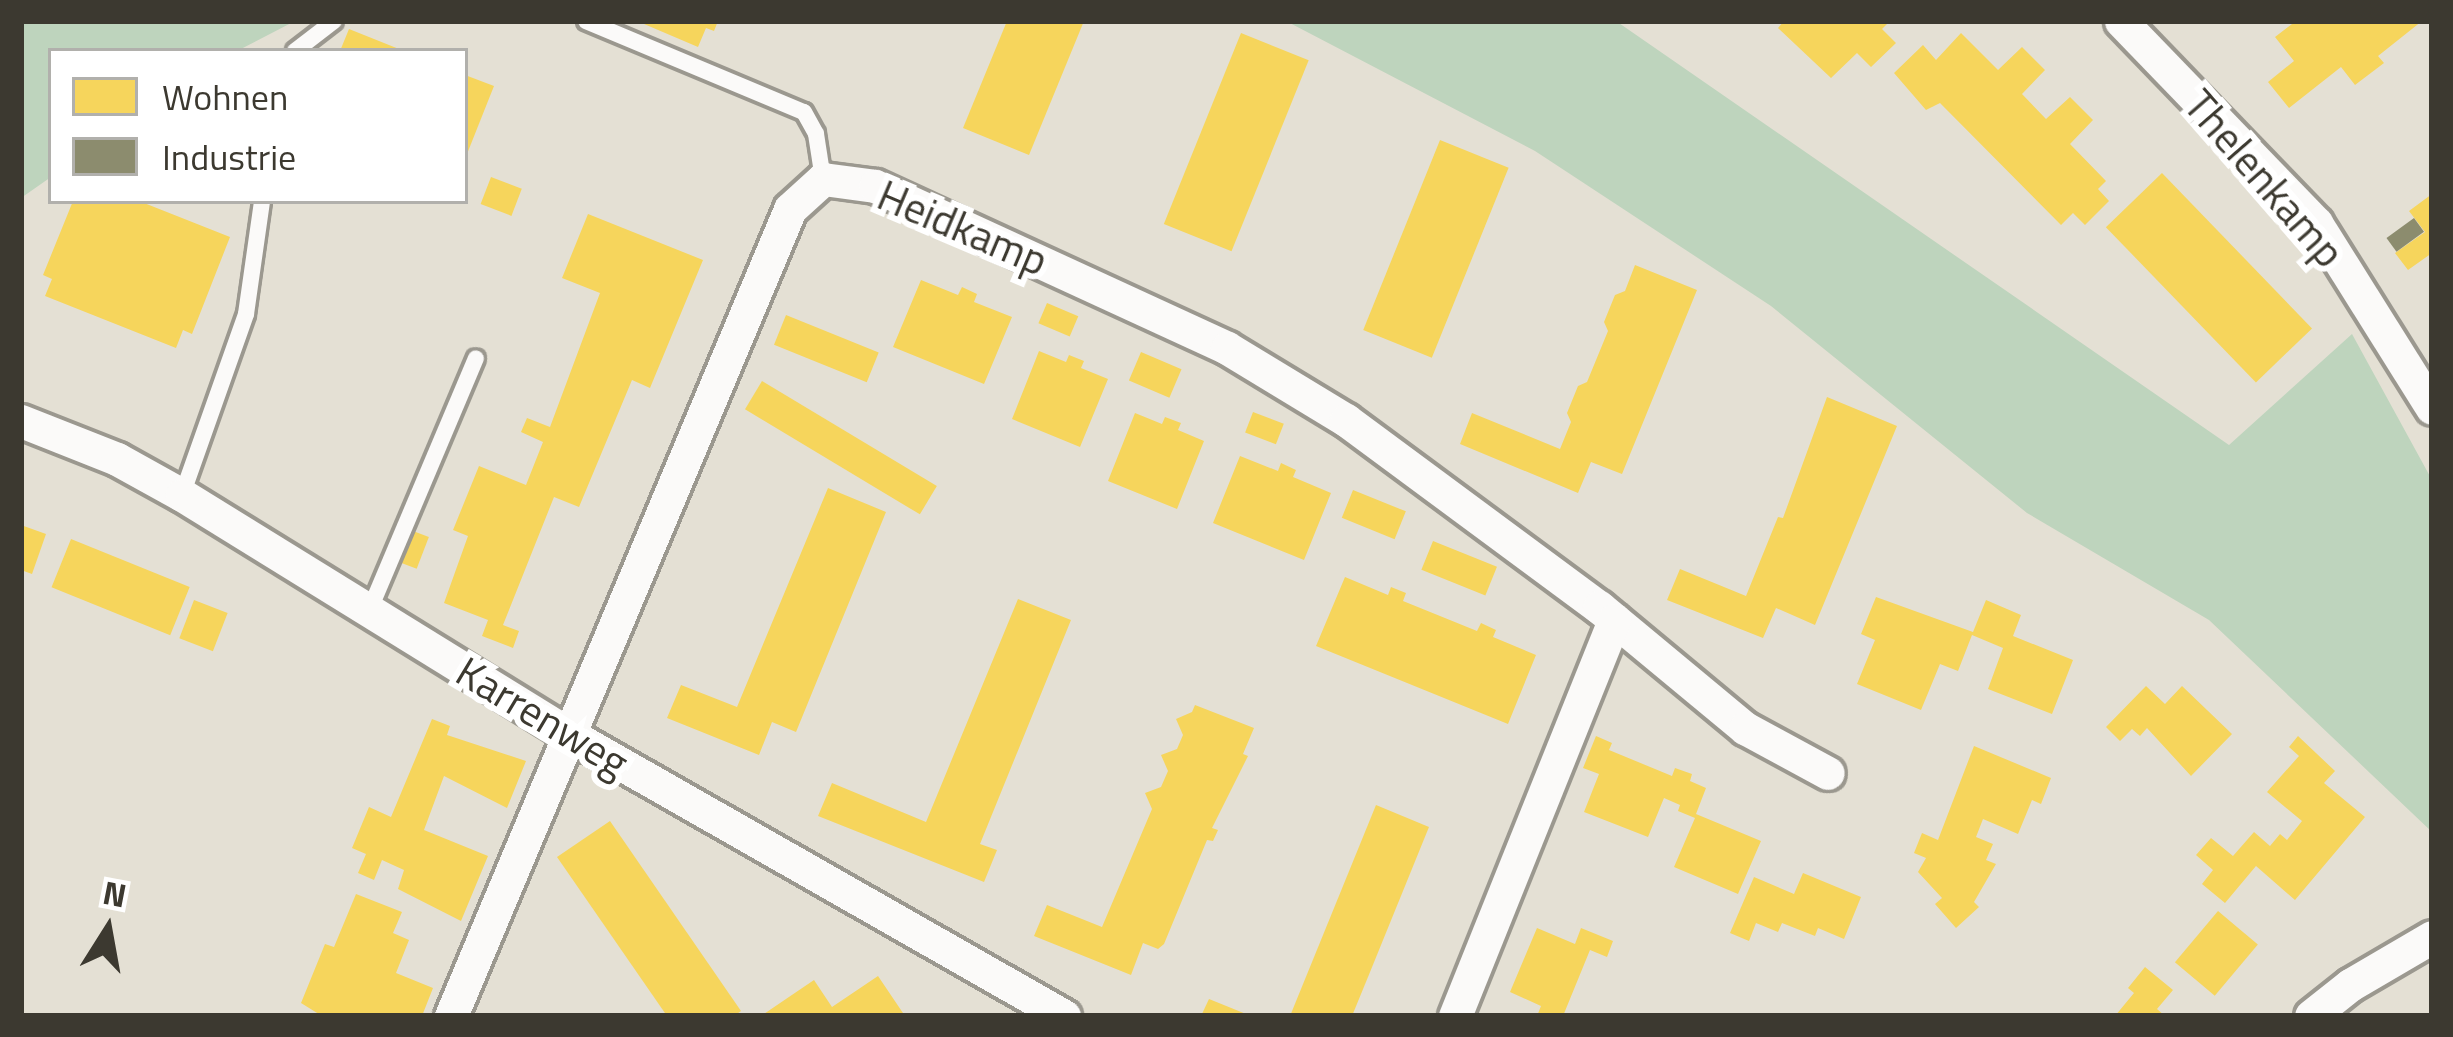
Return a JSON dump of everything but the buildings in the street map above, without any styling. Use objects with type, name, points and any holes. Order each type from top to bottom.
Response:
[{"type":"street","name":"Thelenkamp","points":[[2121,21],[2316,223],[2432,408]]},
{"type":"street","name":"Heidkamp","points":[[451,1016],[790,208],[823,178],[875,186],[1227,348],[1346,420],[1614,620],[1744,728],[1828,773]]},
{"type":"street","name":"Karrenweg","points":[[21,421],[117,459],[182,495],[567,733],[1064,1016]]},
{"type":"street","points":[[1455,1016],[1614,620]]},
{"type":"street","points":[[2311,1016],[2350,985],[2432,937]]},
{"type":"lane","points":[[299,48],[334,21]]},
{"type":"lane","points":[[586,21],[804,112],[816,134],[823,178]]},
{"type":"lane","points":[[182,495],[246,314],[262,204]]},
{"type":"lane","points":[[370,608],[476,358]]},
{"type":"green space","points":[[21,21],[295,21],[243,48],[48,48],[48,179],[21,198]]},
{"type":"green space","points":[[1286,21],[1616,21],[2229,445],[2352,334],[2432,480],[2432,832],[2209,620],[2027,513],[1771,306],[1535,151]]}]
